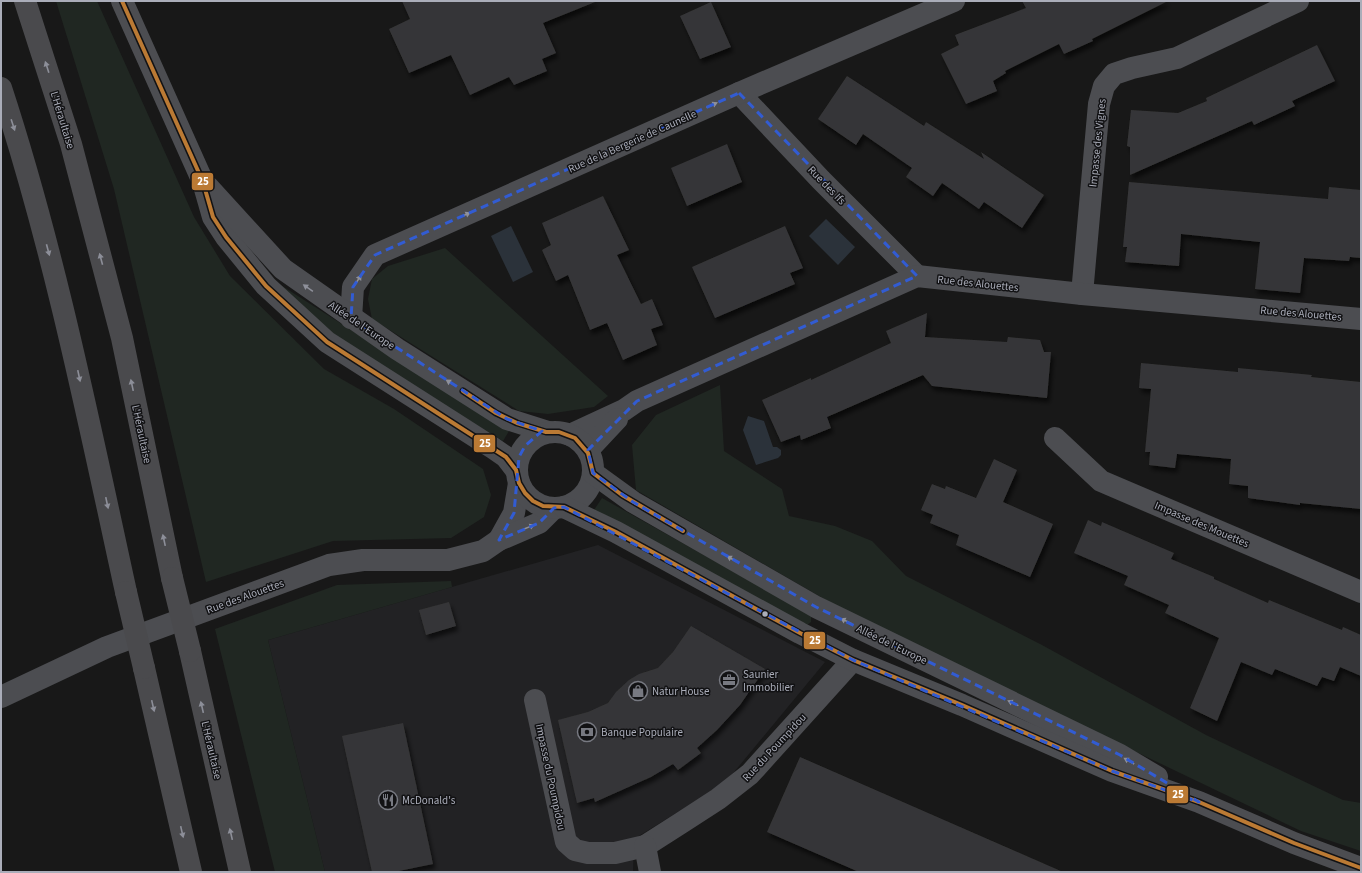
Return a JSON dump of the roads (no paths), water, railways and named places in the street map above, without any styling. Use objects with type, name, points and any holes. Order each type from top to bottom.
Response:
[{"type":"highway","name":"L'Héraultaise","points":[[25,1],[71,144],[122,338],[172,578],[240,872]]},
{"type":"highway","points":[[1,88],[20,146],[72,342],[126,592],[191,872]]},
{"type":"street","name":"Allée de l'Europe","points":[[122,1],[203,182],[213,217],[226,237],[266,286],[327,342],[506,457],[518,477]]},
{"type":"street","name":"Rue de la Bergerie de Caunelle","points":[[351,318],[353,287],[375,255],[739,93],[954,1]]},
{"type":"street","name":"Impasse des Vignes","points":[[1082,294],[1099,104],[1104,86],[1114,74],[1132,68],[1177,58],[1298,1]]},
{"type":"street","name":"Rue des Ifs","points":[[739,93],[821,180],[917,276]]},
{"type":"street","name":"Allée de l'Europe","points":[[203,182],[283,270],[351,318],[507,418],[548,432]]},
{"type":"street","name":"Rue des Alouettes","points":[[917,276],[1082,294],[1361,319]]},
{"type":"street","points":[[570,435],[624,410],[637,401],[917,276]]},
{"type":"street","points":[[588,450],[624,410]]},
{"type":"street","points":[[548,432],[559,432],[570,435],[580,441],[588,450],[592,461],[593,473],[590,484],[584,494],[575,502],[559,507],[543,506],[533,501],[518,477],[519,457],[525,446],[535,437],[548,432]]},
{"type":"street","name":"Impasse des Mouettes","points":[[1055,438],[1101,480],[1361,592]]},
{"type":"street","name":"Allée de l'Europe","points":[[593,473],[633,502],[816,607],[1120,755],[1199,802]]},
{"type":"street","name":"Rue des Alouettes","points":[[500,540],[514,513],[518,477]]},
{"type":"street","name":"Allée de l'Europe","points":[[559,507],[616,532],[800,633],[853,660],[962,705],[1112,771],[1199,802],[1294,842],[1361,868]]},
{"type":"street","name":"Rue des Alouettes","points":[[1,697],[107,647],[329,565],[363,560],[448,560],[483,551],[500,540],[539,523],[559,507]]},
{"type":"street","name":"Rue du Poumpidou","points":[[646,846],[718,799],[750,774],[853,660]]},
{"type":"street","name":"Impasse du Poumpidou","points":[[534,700],[566,842],[575,850],[588,852],[615,853],[646,846]]},
{"type":"street","points":[[646,846],[650,872]]},
{"type":"place","name":"Saunier Immobilier","points":[[729,680]]},
{"type":"place","name":"Natur House","points":[[638,691]]},
{"type":"place","name":"Banque Populaire","points":[[587,732]]},
{"type":"place","name":"McDonald's","points":[[388,800]]}]
